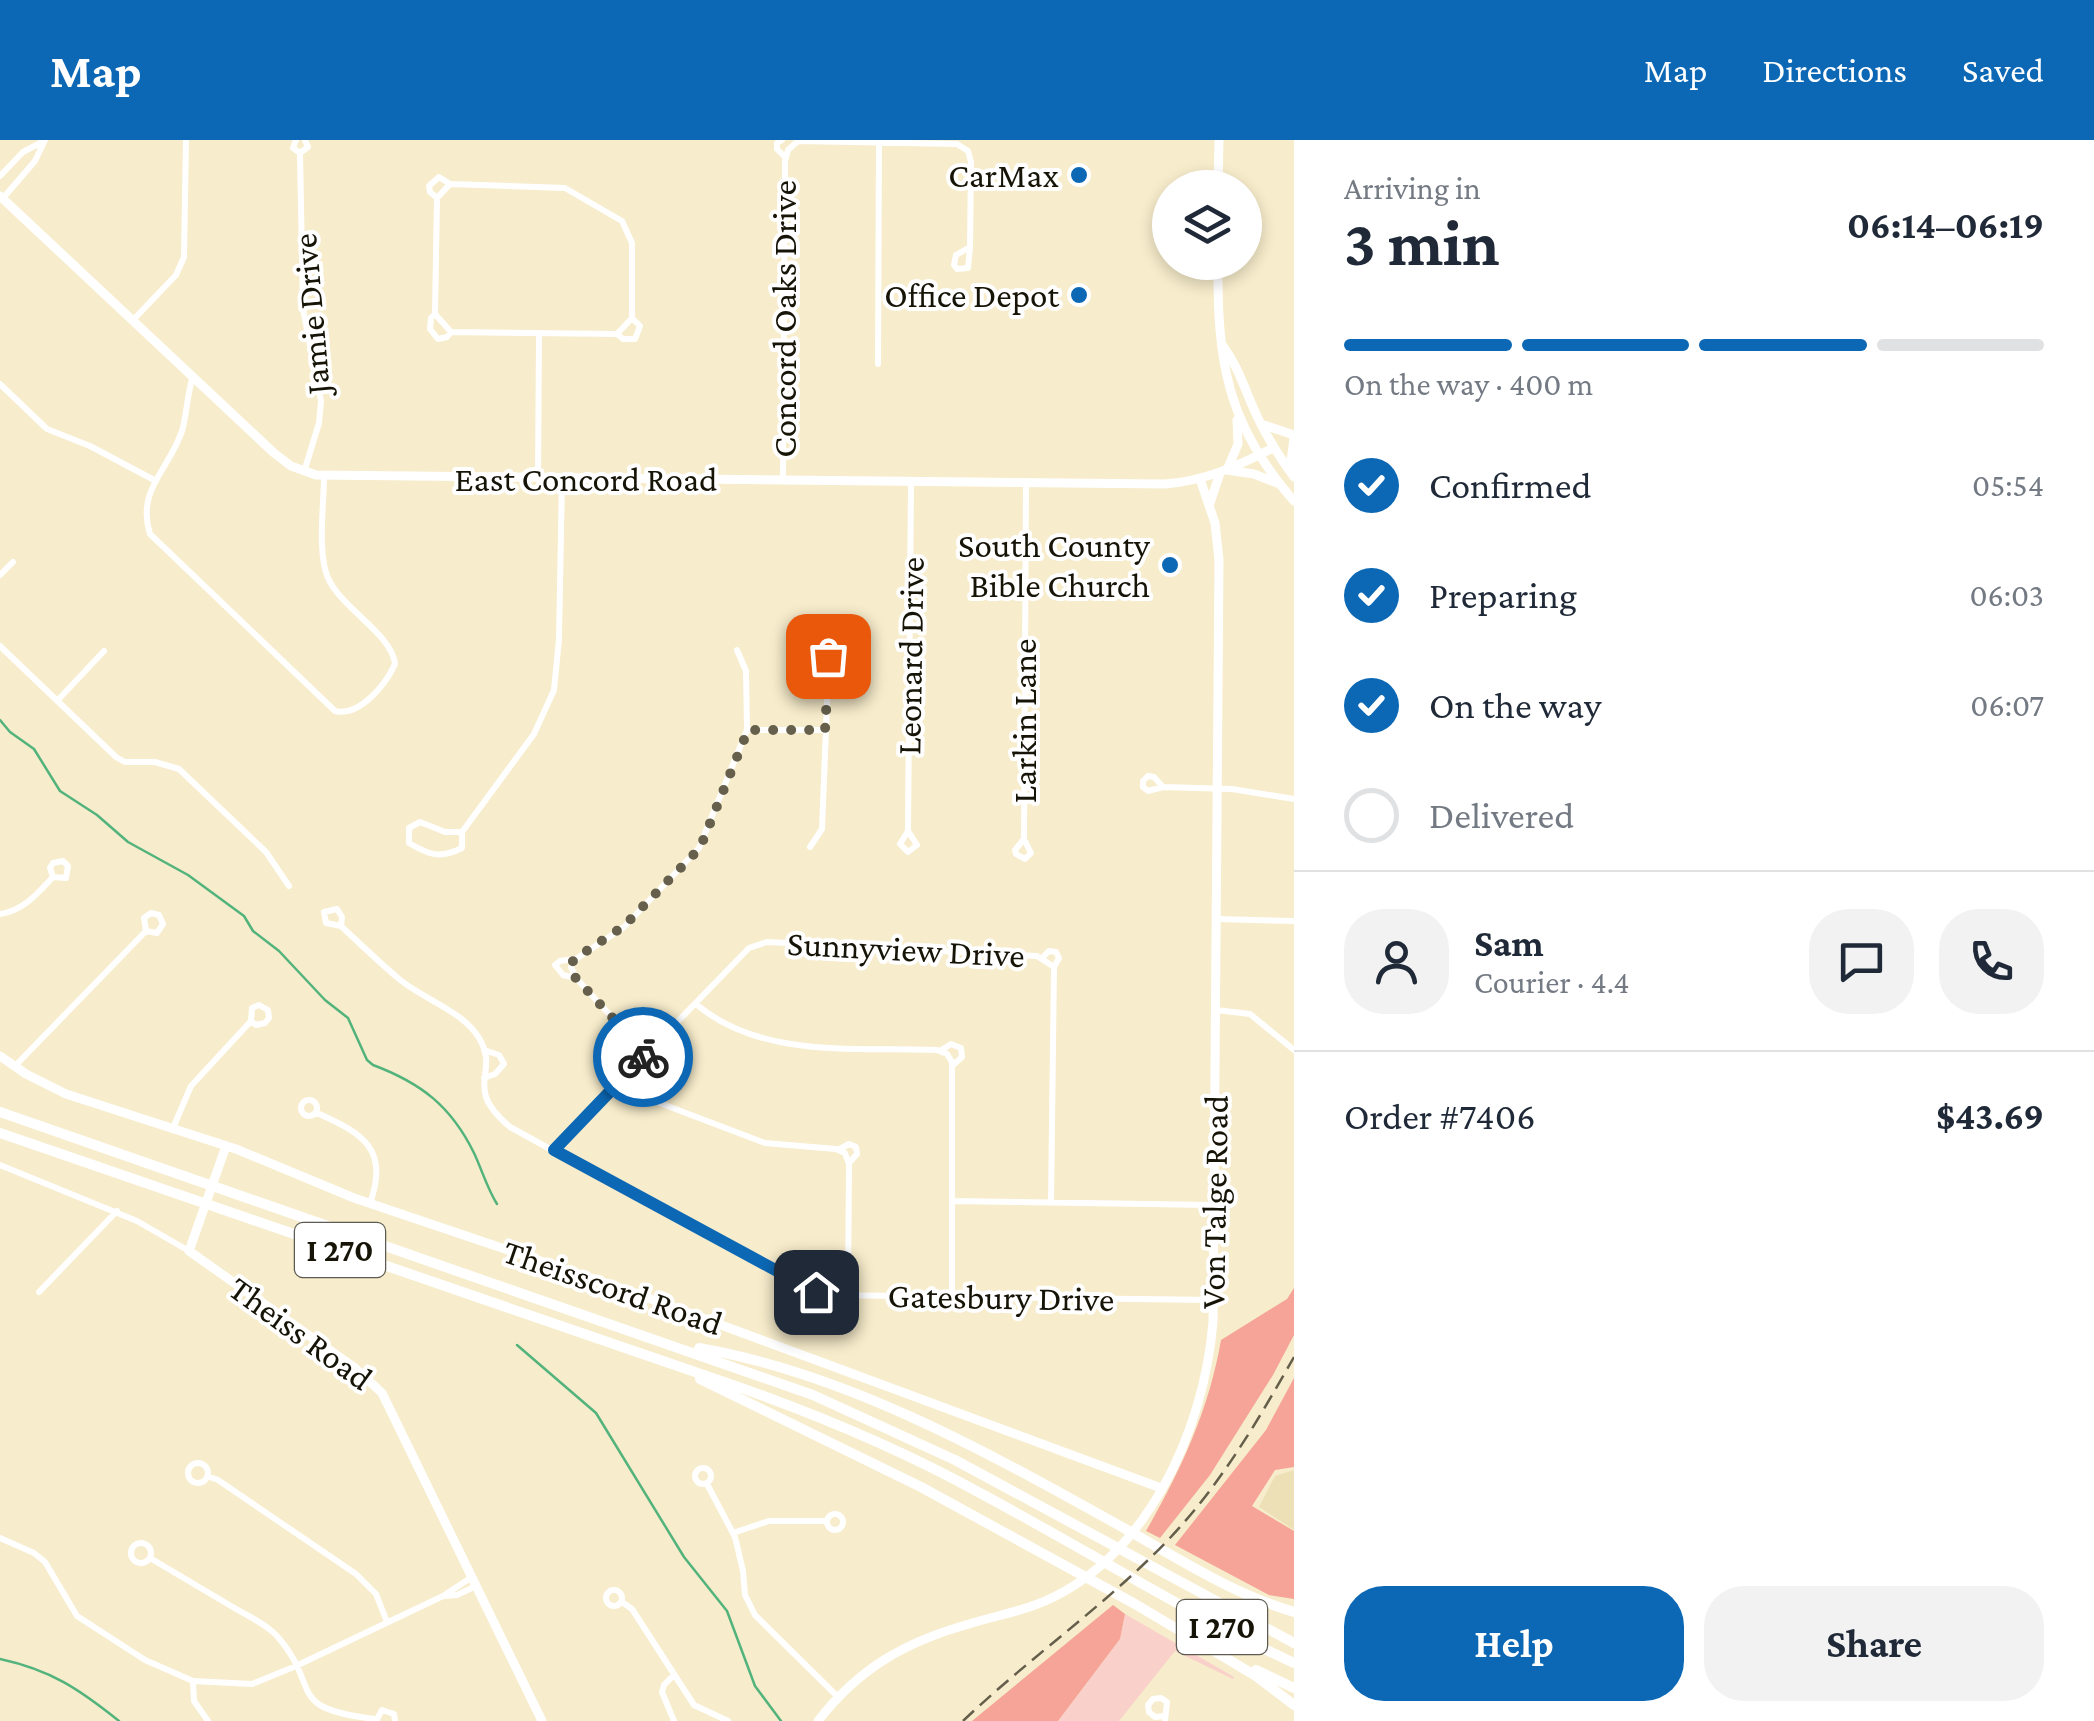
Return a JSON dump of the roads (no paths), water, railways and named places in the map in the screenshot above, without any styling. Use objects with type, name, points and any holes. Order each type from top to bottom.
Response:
[{"type":"highway","name":"I 270","points":[[0,1112],[776,1381],[884,1426],[972,1469],[1294,1644]]},
{"type":"highway","name":"I 270","points":[[0,1132],[680,1367],[857,1433],[946,1474],[1294,1662]]},
{"type":"highway","points":[[667,1342],[754,1357],[843,1390],[959,1440],[1238,1592],[1294,1609]]},
{"type":"highway","points":[[680,1367],[720,1391],[884,1467],[1134,1604],[1223,1656],[1294,1705]]},
{"type":"highway","points":[[1223,1656],[1294,1688]]},
{"type":"street","points":[[134,318],[176,275],[184,256],[186,140]]},
{"type":"street","points":[[296,140],[294,148],[300,153],[308,147],[305,140]]},
{"type":"street","points":[[1218,170],[1219,140]]},
{"type":"street","points":[[0,176],[23,152],[44,141]]},
{"type":"street","points":[[2,197],[35,161],[44,141]]},
{"type":"street","name":"Concord Oaks Drive","points":[[783,480],[789,141]]},
{"type":"street","points":[[878,364],[879,141]]},
{"type":"street","name":"Concord Oaks Drive","points":[[786,158],[777,149],[777,143],[957,144],[968,151],[971,162],[970,247]]},
{"type":"street","name":"Jamie Drive","points":[[300,153],[304,309],[321,401],[319,423],[304,472]]},
{"type":"street","points":[[437,198],[429,186],[434,180],[446,179],[450,184]]},
{"type":"street","points":[[450,184],[564,188],[622,221],[632,243],[632,318],[618,334],[451,332],[442,338],[434,337],[430,323],[435,314],[437,198],[450,184]]},
{"type":"street","name":"East Concord Road","points":[[2,197],[274,453],[304,472],[324,476],[1165,484],[1200,480],[1273,448]]},
{"type":"street","points":[[1219,280],[1222,368],[1237,412],[1259,455],[1294,501]]},
{"type":"street","points":[[435,314],[451,332]]},
{"type":"street","points":[[618,334],[622,339],[635,339],[640,326],[632,318]]},
{"type":"street","points":[[538,334],[538,478]]},
{"type":"street","points":[[1223,346],[1237,364],[1273,448],[1294,477]]},
{"type":"street","points":[[193,375],[182,430],[146,501],[150,534],[335,711],[351,712],[391,673],[395,664],[390,648],[339,598],[326,573],[324,476]]},
{"type":"street","points":[[0,381],[47,429],[90,446],[156,481]]},
{"type":"street","points":[[1209,506],[1238,444],[1237,412]]},
{"type":"street","points":[[1260,422],[1294,437],[1290,461],[1294,477]]},
{"type":"street","points":[[1224,471],[1254,474],[1279,484]]},
{"type":"street","points":[[462,832],[534,734],[554,690],[558,668],[562,479]]},
{"type":"street","name":"Von Talge Road","points":[[818,1721],[837,1696],[874,1664],[952,1629],[1037,1604],[1100,1568],[1126,1541],[1161,1488],[1201,1396],[1211,1346],[1214,1300],[1218,560],[1217,532],[1200,480]]},
{"type":"street","name":"Leonard Drive","points":[[908,830],[912,482]]},
{"type":"street","name":"Larkin Lane","points":[[1024,839],[1026,483]]},
{"type":"street","points":[[0,575],[12,562]]},
{"type":"street","points":[[0,646],[116,757],[124,762],[155,762],[179,769],[266,852],[289,886]]},
{"type":"street","points":[[646,1054],[576,978],[571,966],[575,959],[624,926],[700,848],[748,730],[746,672],[737,650]]},
{"type":"street","points":[[57,701],[104,651]]},
{"type":"street","points":[[810,847],[822,829],[828,678],[823,668]]},
{"type":"street","points":[[748,730],[825,730]]},
{"type":"street","points":[[1162,787],[1214,788],[1294,799]]},
{"type":"street","points":[[420,822],[444,832],[462,832],[462,848],[450,854],[432,856],[409,843],[409,828],[420,822]]},
{"type":"street","points":[[0,914],[20,909],[53,878]]},
{"type":"street","points":[[1216,919],[1294,922]]},
{"type":"street","points":[[342,926],[400,980],[468,1024],[484,1050],[499,1054],[504,1064],[495,1074],[484,1078]]},
{"type":"street","points":[[14,1067],[146,931]]},
{"type":"street","name":"Sunnyview Drive","points":[[554,1150],[750,948],[767,942],[1043,957],[1054,968],[1051,1202]]},
{"type":"street","points":[[575,959],[560,961],[556,966],[563,976],[576,978]]},
{"type":"street","points":[[696,1004],[710,1016],[745,1033],[778,1043],[947,1054],[952,1066],[952,1296]]},
{"type":"street","points":[[1216,1010],[1250,1014],[1294,1050]]},
{"type":"street","points":[[173,1128],[190,1086],[251,1022]]},
{"type":"street","points":[[940,1052],[951,1044],[960,1048],[962,1057],[952,1066]]},
{"type":"street","name":"Gatesbury Drive","points":[[484,1050],[484,1099],[510,1128],[801,1286],[827,1295],[1214,1300]]},
{"type":"street","points":[[0,1056],[66,1094],[226,1146],[189,1251]]},
{"type":"street","points":[[624,1076],[649,1099],[765,1143],[846,1154],[848,1295]]},
{"type":"street","points":[[316,1113],[357,1132],[371,1149],[378,1181],[370,1204]]},
{"type":"street","name":"Theisscord Road","points":[[226,1146],[370,1204],[632,1292],[1161,1488]]},
{"type":"street","name":"Theiss Road","points":[[0,1164],[117,1212],[189,1251],[377,1387],[542,1721]]},
{"type":"street","points":[[952,1201],[1214,1205]]},
{"type":"street","points":[[38,1292],[117,1212]]},
{"type":"street","points":[[207,1476],[356,1574],[376,1594],[387,1622]]},
{"type":"street","points":[[707,1484],[733,1533],[741,1558],[744,1594],[755,1616],[837,1696]]},
{"type":"street","points":[[733,1533],[763,1522],[826,1521]]},
{"type":"street","points":[[0,1538],[45,1562],[63,1596],[87,1623],[146,1660],[192,1681],[252,1684],[443,1596],[457,1594],[474,1581]]},
{"type":"street","points":[[150,1558],[276,1635],[296,1666],[306,1694],[318,1706],[334,1714],[375,1720],[382,1710],[389,1710],[395,1721]]},
{"type":"street","points":[[622,1602],[632,1609],[694,1705],[728,1721]]},
{"type":"street","points":[[674,1676],[662,1692],[674,1721]]},
{"type":"street","points":[[192,1681],[194,1700],[208,1721]]},
{"type":"waterway","points":[[0,720],[34,749],[60,791],[128,842],[188,875],[244,916],[253,931],[348,1018],[367,1060],[420,1088],[445,1109],[465,1136],[497,1204]]},
{"type":"waterway","points":[[517,1345],[596,1413],[684,1557],[727,1611],[755,1686],[781,1721]]},
{"type":"waterway","points":[[0,1659],[64,1682],[119,1721]]},
{"type":"railway","points":[[963,1721],[1169,1539],[1222,1474],[1294,1357]]},
{"type":"place","name":"CarMax","points":[[1079,175]]},
{"type":"place","name":"Office Depot","points":[[1079,295]]},
{"type":"place","name":"South County Bible Church","points":[[1170,565]]}]
